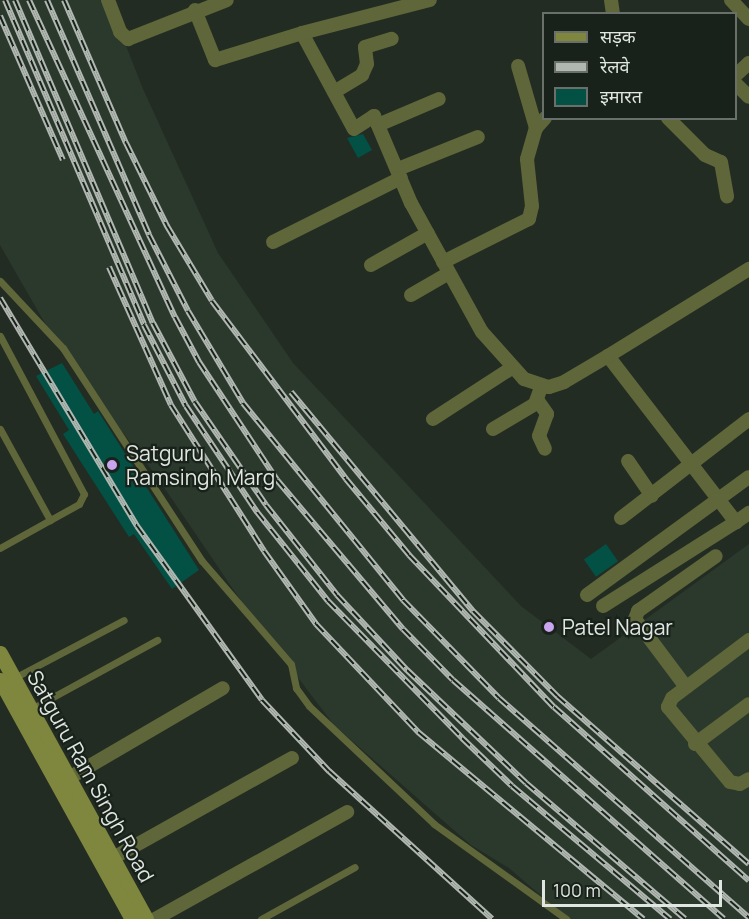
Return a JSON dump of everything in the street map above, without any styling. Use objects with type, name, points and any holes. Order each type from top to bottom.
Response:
[{"type":"street","points":[[108,0],[124,37],[132,38],[195,10],[227,0]]},
{"type":"street","points":[[195,10],[215,60],[302,33],[430,0]]},
{"type":"street","points":[[731,0],[749,19]]},
{"type":"street","points":[[302,33],[354,129],[374,116],[428,233],[482,332],[524,379],[542,386],[564,382],[749,269]]},
{"type":"street","points":[[334,92],[362,75],[367,64],[365,47],[392,39]]},
{"type":"street","points":[[737,73],[749,63]]},
{"type":"street","points":[[411,295],[446,267],[529,219],[532,206],[527,159],[541,123],[518,66]]},
{"type":"street","points":[[737,86],[749,97]]},
{"type":"street","points":[[378,125],[439,99]]},
{"type":"street","points":[[670,120],[705,155],[721,162],[727,196]]},
{"type":"street","points":[[273,242],[400,174],[478,137]]},
{"type":"street","points":[[371,266],[428,233]]},
{"type":"street","points":[[608,357],[736,522]]},
{"type":"street","points":[[433,419],[513,367]]},
{"type":"street","points":[[493,429],[538,401],[542,386]]},
{"type":"street","points":[[538,401],[547,414],[539,436],[545,449]]},
{"type":"street","points":[[621,518],[749,419]]},
{"type":"street","points":[[628,461],[652,496]]},
{"type":"street","points":[[587,595],[749,477]]},
{"type":"street","points":[[603,606],[749,513]]},
{"type":"street","points":[[686,687],[635,619],[638,611],[716,556]]},
{"type":"street","points":[[749,640],[672,698],[668,707],[695,744],[730,782],[740,784],[749,779]]},
{"type":"street","name":"Satguru Ram Singh Road","points":[[0,653],[7,679],[132,919]]},
{"type":"street","name":"Satguru Ram Singh Road","points":[[7,679],[31,709],[146,919]]},
{"type":"street","points":[[69,778],[223,688]]},
{"type":"street","points":[[695,744],[749,704]]},
{"type":"street","points":[[113,858],[292,758]]},
{"type":"street","points":[[155,919],[347,812]]},
{"type":"lane","points":[[0,281],[63,348],[202,561],[291,664],[296,688],[309,706],[434,825],[566,919]]},
{"type":"lane","points":[[0,336],[84,494],[79,504],[0,548]]},
{"type":"lane","points":[[0,429],[50,520]]},
{"type":"lane","points":[[7,679],[124,620]]},
{"type":"lane","points":[[31,709],[157,640]]},
{"type":"lane","points":[[261,919],[355,867]]},
{"type":"shaded area","points":[[0,0],[108,0],[143,89],[218,253],[293,363],[521,606],[591,659],[749,544],[749,919],[568,919],[509,868],[471,845],[334,725],[252,617],[155,474],[65,358],[0,245]]},
{"type":"building","points":[[363,134],[372,150],[358,158],[347,138]]},
{"type":"building","points":[[62,363],[94,414],[98,411],[199,570],[172,589],[134,534],[129,537],[63,434],[69,430],[36,376]]},
{"type":"building","points":[[606,544],[618,561],[596,577],[584,559]]},
{"type":"railway","points":[[5,0],[144,325],[186,406],[257,512],[328,601],[462,738],[512,786],[670,919]]},
{"type":"railway","points":[[15,0],[153,323],[195,402],[266,505],[337,595],[407,670],[526,783],[685,919]]},
{"type":"railway","points":[[29,0],[175,317],[199,362],[277,480],[403,629],[453,680],[724,919]]},
{"type":"railway","points":[[47,0],[149,235],[188,311],[243,403],[403,600],[499,698],[749,918]]},
{"type":"railway","points":[[64,0],[126,143],[167,226],[212,301],[346,479],[409,555],[554,707],[749,881]]},
{"type":"railway","points":[[0,16],[63,160]]},
{"type":"railway","points":[[109,267],[171,405],[264,551],[316,624],[418,732],[643,919]]},
{"type":"railway","points":[[0,298],[137,526],[262,700],[329,771],[492,919]]},
{"type":"railway","points":[[291,392],[473,611],[557,696],[749,864]]},
{"type":"place","name":"Satguru Ramsingh Marg","points":[[112,465]]},
{"type":"place","name":"Patel Nagar","points":[[549,627]]}]
